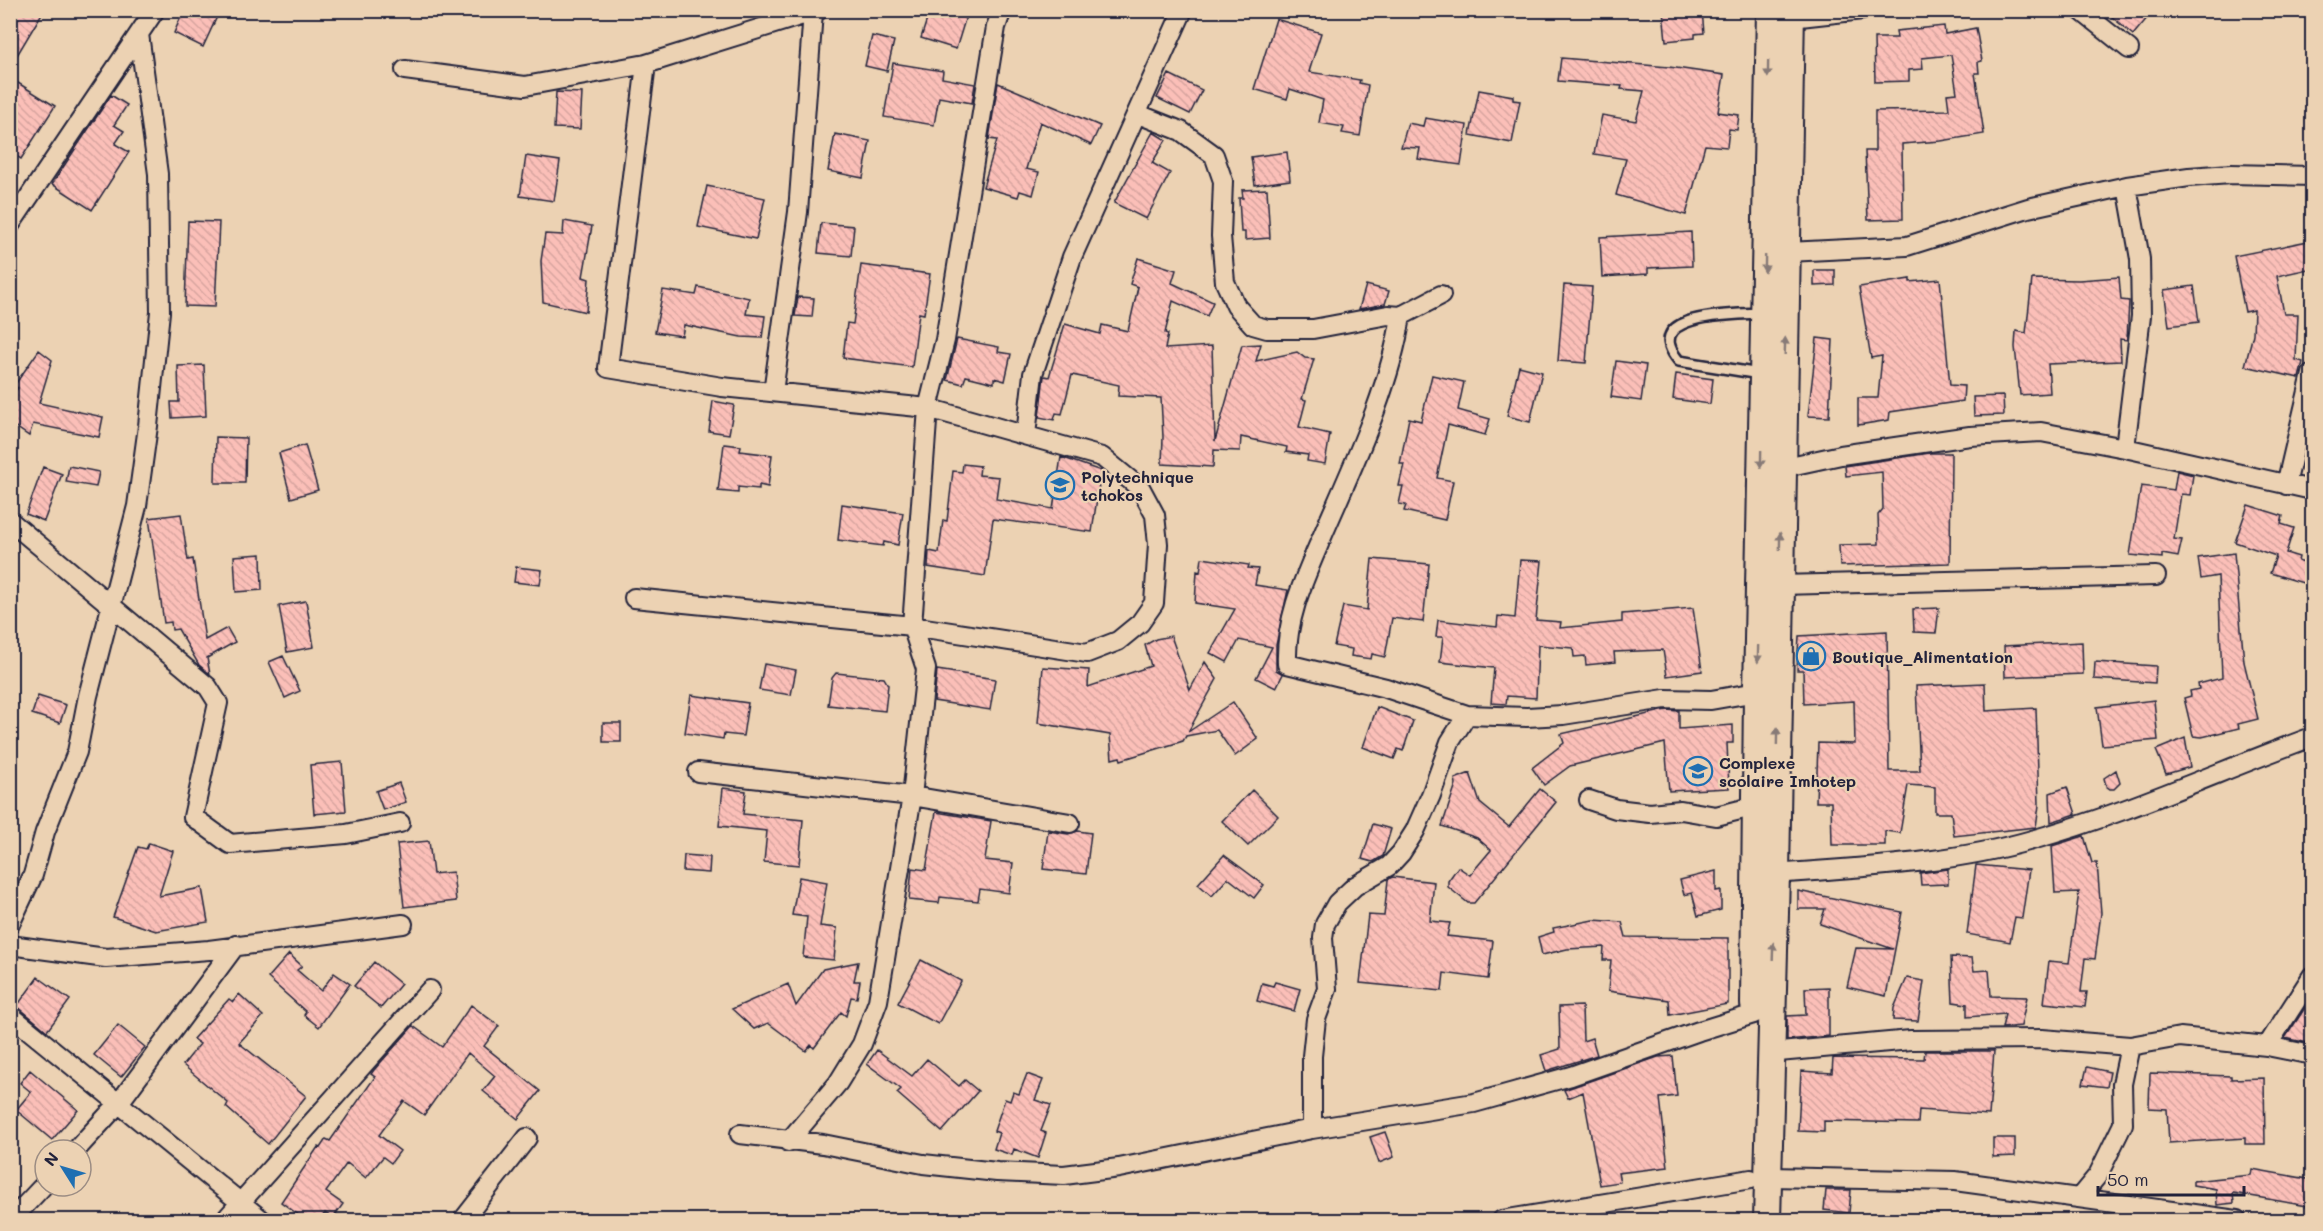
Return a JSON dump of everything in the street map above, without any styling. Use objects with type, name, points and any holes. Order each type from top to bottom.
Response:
[{"type":"main road","points":[[1750,1221],[1759,1178],[1769,1053],[1776,874],[1781,468],[1788,252],[1784,13]]},
{"type":"main road","points":[[1767,1221],[1759,1178],[1754,1014],[1757,692],[1764,312],[1784,13]]},
{"type":"street","points":[[10,225],[155,10]]},
{"type":"street","points":[[788,1142],[838,1083],[862,1044],[878,1001],[912,796],[927,669],[912,626],[928,408],[945,340],[996,27],[1002,10]]},
{"type":"street","points":[[1026,435],[1033,374],[1062,286],[1091,211],[1183,10]]},
{"type":"street","points":[[1784,13],[1863,10]]},
{"type":"street","points":[[2080,10],[2129,49]]},
{"type":"street","points":[[405,70],[525,86],[646,64],[816,11],[798,212],[773,392]]},
{"type":"street","points":[[10,924],[33,875],[45,832],[77,752],[88,696],[136,506],[160,312],[158,174],[139,34]]},
{"type":"street","points":[[634,598],[912,626],[1086,653],[1118,641],[1140,623],[1154,603],[1158,544],[1155,515],[1141,489],[1102,457],[928,408],[722,387],[608,368],[646,64]]},
{"type":"street","points":[[1137,114],[1181,131],[1214,155],[1223,181],[1221,236],[1225,282],[1236,306],[1254,324],[1267,329],[1313,329],[1388,315],[1401,316],[1441,295]]},
{"type":"street","points":[[1788,252],[1907,246],[2028,208],[2127,186],[2189,177],[2231,174],[2313,176]]},
{"type":"street","points":[[2125,448],[2141,316],[2140,258],[2127,186]]},
{"type":"street","points":[[1401,316],[1397,344],[1374,413],[1299,591],[1286,643],[1287,664],[1386,688],[1467,715],[1527,717],[1563,715],[1665,699],[1711,700],[1757,692]]},
{"type":"street","points":[[2286,485],[2313,374]]},
{"type":"street","points":[[1781,468],[1841,455],[2008,433],[2041,432],[2125,448],[2313,490]]},
{"type":"street","points":[[10,521],[208,687],[218,703],[193,817],[230,844],[346,834],[400,823]]},
{"type":"street","points":[[1779,585],[2157,576]]},
{"type":"street","points":[[1312,1129],[1316,1018],[1327,989],[1323,938],[1325,924],[1337,903],[1354,886],[1389,866],[1401,853],[1427,804],[1450,742],[1467,715]]},
{"type":"street","points":[[1776,874],[1926,861],[2030,841],[2141,804],[2313,737]]},
{"type":"street","points":[[698,772],[912,796],[1070,823]]},
{"type":"street","points":[[1589,800],[1616,809],[1650,813],[1681,810],[1716,816],[1756,806]]},
{"type":"street","points":[[10,945],[106,958],[236,945],[403,924]]},
{"type":"street","points":[[87,1138],[119,1103],[236,945]]},
{"type":"street","points":[[2267,1046],[2313,976]]},
{"type":"street","points":[[225,1221],[430,990]]},
{"type":"street","points":[[740,1134],[788,1142],[834,1146],[923,1164],[997,1172],[1064,1175],[1119,1168],[1312,1129],[1474,1103],[1532,1088],[1754,1014]]},
{"type":"street","points":[[10,1015],[262,1221]]},
{"type":"street","points":[[1769,1053],[1911,1040],[2043,1040],[2130,1046],[2180,1037],[2267,1046],[2313,1055]]},
{"type":"street","points":[[2079,1198],[2098,1175],[2123,1124],[2122,1083],[2130,1046]]},
{"type":"street","points":[[464,1221],[527,1138]]},
{"type":"street","points":[[1502,1221],[1759,1178],[1955,1181],[2237,1221]]},
{"type":"street","points":[[11,1221],[33,1197]]},
{"type":"lane","points":[[1763,375],[1679,361],[1670,351],[1670,337],[1673,328],[1685,320],[1764,312]]},
{"type":"building","points":[[10,10],[44,10],[10,67]]},
{"type":"building","points":[[184,10],[220,10],[203,47],[174,33]]},
{"type":"building","points":[[930,10],[968,10],[956,49],[921,38]]},
{"type":"building","points":[[1663,10],[1702,10],[1704,33],[1695,34],[1695,38],[1666,41]]},
{"type":"building","points":[[2104,10],[2154,10],[2133,35]]},
{"type":"building","points":[[1276,19],[1321,33],[1309,72],[1360,80],[1359,83],[1368,85],[1360,136],[1342,133],[1344,127],[1319,123],[1323,100],[1290,89],[1287,99],[1254,89]]},
{"type":"building","points":[[1944,26],[1945,34],[1976,28],[1982,61],[1978,62],[1979,73],[1975,73],[1984,134],[1902,144],[1903,219],[1868,220],[1865,151],[1875,151],[1875,111],[1949,110],[1947,94],[1957,93],[1951,55],[1922,58],[1923,69],[1909,70],[1909,81],[1875,82],[1874,38],[1897,38],[1896,31]]},
{"type":"building","points":[[872,36],[894,41],[887,71],[865,66]]},
{"type":"building","points":[[1561,58],[1669,67],[1724,75],[1718,112],[1739,115],[1737,130],[1729,129],[1727,147],[1705,145],[1686,215],[1616,195],[1626,159],[1594,154],[1602,115],[1636,121],[1644,91],[1621,89],[1622,86],[1558,81]]},
{"type":"building","points":[[893,63],[943,71],[942,78],[975,84],[972,103],[939,97],[934,125],[884,117]]},
{"type":"building","points":[[1169,74],[1202,90],[1190,114],[1157,98]]},
{"type":"building","points":[[10,78],[55,106],[21,159],[10,152]]},
{"type":"building","points":[[998,83],[1100,126],[1091,145],[1040,122],[1026,169],[1039,172],[1033,195],[1020,191],[1018,197],[983,187],[997,140],[989,139]]},
{"type":"building","points":[[1479,90],[1513,96],[1513,100],[1520,101],[1512,143],[1470,135]]},
{"type":"building","points":[[556,92],[582,93],[580,129],[554,128]]},
{"type":"building","points":[[111,95],[127,105],[114,125],[124,131],[115,144],[129,152],[92,210],[52,184]]},
{"type":"building","points":[[1425,118],[1467,125],[1461,165],[1418,159],[1420,148],[1401,147],[1408,123],[1423,126]]},
{"type":"building","points":[[1153,132],[1166,140],[1152,163],[1170,173],[1146,219],[1114,203]]},
{"type":"building","points":[[835,134],[870,141],[863,178],[828,171]]},
{"type":"building","points":[[1287,152],[1290,180],[1255,185],[1251,157]]},
{"type":"building","points":[[526,156],[560,161],[554,201],[520,196]]},
{"type":"building","points":[[707,186],[765,198],[756,239],[698,227]]},
{"type":"building","points":[[1267,189],[1270,238],[1245,240],[1245,232],[1241,232],[1239,198],[1243,198],[1242,190]]},
{"type":"building","points":[[188,221],[219,222],[215,307],[185,306]]},
{"type":"building","points":[[564,221],[592,226],[583,277],[589,279],[586,312],[543,302],[541,261],[545,234],[563,235]]},
{"type":"building","points":[[821,223],[854,226],[851,256],[818,253]]},
{"type":"building","points":[[1691,232],[1692,266],[1648,268],[1648,274],[1602,277],[1600,237]]},
{"type":"building","points":[[2313,240],[2313,268],[2277,276],[2284,314],[2298,314],[2296,360],[2303,362],[2299,378],[2245,366],[2253,334],[2254,310],[2245,312],[2234,256]]},
{"type":"building","points":[[1138,258],[1176,270],[1172,283],[1213,302],[1207,316],[1173,301],[1165,333],[1168,334],[1165,349],[1212,346],[1215,441],[1242,345],[1261,344],[1256,361],[1297,352],[1305,358],[1314,359],[1302,399],[1306,400],[1299,427],[1330,434],[1325,464],[1307,461],[1308,455],[1286,452],[1287,447],[1241,437],[1240,451],[1214,450],[1213,467],[1162,464],[1161,398],[1118,396],[1119,385],[1072,375],[1062,414],[1056,413],[1054,420],[1039,417],[1044,376],[1049,377],[1065,324],[1100,334],[1102,325],[1128,331],[1138,287],[1130,284]]},
{"type":"building","points":[[861,265],[930,274],[924,314],[919,313],[912,367],[843,358],[847,323],[853,324]]},
{"type":"building","points":[[1814,270],[1835,270],[1835,285],[1814,286]]},
{"type":"building","points":[[2119,277],[2121,300],[2129,301],[2127,340],[2120,339],[2121,361],[2048,364],[2050,393],[2020,395],[2015,347],[2016,331],[2026,333],[2032,279],[2079,280]]},
{"type":"building","points":[[1910,279],[1910,282],[1940,279],[1950,385],[1964,386],[1963,401],[1890,412],[1889,420],[1858,425],[1858,398],[1878,398],[1882,356],[1871,358],[1859,287]]},
{"type":"building","points":[[1366,285],[1389,291],[1385,304],[1359,309]]},
{"type":"building","points":[[1564,285],[1592,287],[1586,363],[1558,361]]},
{"type":"building","points":[[2194,286],[2199,322],[2169,326],[2164,290]]},
{"type":"building","points":[[698,287],[749,298],[746,314],[765,316],[762,338],[741,337],[684,325],[682,336],[655,332],[663,290],[696,295]]},
{"type":"building","points":[[798,297],[814,298],[812,317],[795,316]]},
{"type":"building","points":[[1817,338],[1833,340],[1829,417],[1808,416]]},
{"type":"building","points":[[957,339],[999,347],[998,352],[1011,354],[1005,381],[994,378],[994,383],[966,376],[963,384],[947,380]]},
{"type":"building","points":[[39,350],[52,360],[39,403],[103,417],[99,437],[33,424],[29,436],[10,423],[10,398],[18,388],[14,386]]},
{"type":"building","points":[[1616,361],[1646,365],[1641,401],[1611,397]]},
{"type":"building","points":[[204,365],[206,416],[172,418],[171,402],[179,402],[178,366]]},
{"type":"building","points":[[1519,366],[1542,372],[1530,422],[1507,416]]},
{"type":"building","points":[[1676,374],[1713,379],[1710,404],[1673,399]]},
{"type":"building","points":[[1432,375],[1464,382],[1458,410],[1490,419],[1485,435],[1448,425],[1437,478],[1453,481],[1445,520],[1404,511],[1406,505],[1399,504],[1403,486],[1399,486],[1404,464],[1400,464],[1409,418],[1421,421]]},
{"type":"building","points":[[2003,396],[2004,415],[1974,416],[1973,397]]},
{"type":"building","points":[[713,401],[734,405],[729,434],[709,431]]},
{"type":"building","points":[[216,437],[246,438],[245,483],[215,483]]},
{"type":"building","points":[[724,444],[741,446],[740,451],[772,455],[768,487],[759,485],[759,489],[738,487],[738,493],[718,491]]},
{"type":"building","points":[[305,445],[318,490],[291,498],[279,453]]},
{"type":"building","points":[[1930,453],[1951,453],[1950,563],[1840,566],[1839,545],[1879,544],[1878,515],[1883,509],[1882,472],[1846,476],[1845,466]]},
{"type":"building","points":[[1061,457],[1101,471],[1092,532],[993,519],[985,576],[928,567],[929,551],[939,553],[943,520],[947,521],[953,471],[962,472],[963,464],[980,466],[979,475],[999,477],[996,499],[1053,509]]},
{"type":"building","points":[[69,466],[99,472],[96,487],[66,482]]},
{"type":"building","points":[[43,467],[62,474],[44,521],[26,514]]},
{"type":"building","points":[[2177,471],[2193,475],[2190,495],[2181,494],[2174,539],[2182,540],[2178,557],[2162,554],[2162,558],[2130,555],[2141,486],[2174,490]]},
{"type":"building","points":[[842,504],[903,513],[898,545],[884,542],[883,546],[838,540]]},
{"type":"building","points":[[2248,505],[2283,516],[2281,524],[2294,528],[2286,553],[2299,557],[2298,561],[2313,566],[2313,586],[2270,573],[2276,556],[2235,542]]},
{"type":"building","points":[[181,514],[188,560],[193,559],[205,640],[227,628],[235,642],[207,658],[210,674],[199,665],[178,629],[172,630],[171,622],[164,623],[149,518]]},
{"type":"building","points":[[2234,553],[2244,662],[2258,719],[2238,724],[2239,728],[2202,737],[2193,736],[2184,698],[2191,696],[2190,691],[2199,689],[2198,684],[2222,678],[2218,576],[2201,579],[2198,558]]},
{"type":"building","points":[[261,554],[262,590],[236,592],[234,556]]},
{"type":"building","points":[[1202,558],[1249,565],[1248,568],[1258,569],[1255,585],[1288,590],[1276,645],[1276,670],[1283,674],[1276,688],[1256,678],[1272,647],[1239,640],[1227,662],[1210,653],[1235,609],[1195,603],[1197,571],[1200,572]]},
{"type":"building","points":[[1372,559],[1429,564],[1423,622],[1392,618],[1385,657],[1372,654],[1371,659],[1351,656],[1352,649],[1334,646],[1343,606],[1367,610]]},
{"type":"building","points":[[1520,560],[1542,561],[1536,620],[1561,622],[1560,628],[1622,622],[1622,614],[1693,608],[1702,671],[1667,676],[1663,650],[1614,652],[1615,662],[1586,665],[1585,656],[1574,657],[1573,648],[1538,645],[1536,698],[1507,696],[1506,704],[1491,703],[1494,668],[1440,662],[1443,637],[1436,637],[1438,620],[1497,627],[1498,616],[1515,618]]},
{"type":"building","points":[[516,567],[542,570],[540,585],[514,582]]},
{"type":"building","points":[[306,601],[314,647],[287,652],[279,606]]},
{"type":"building","points":[[1939,608],[1936,633],[1914,632],[1913,609]]},
{"type":"building","points":[[1887,631],[1889,771],[1920,771],[1916,686],[1985,683],[1986,711],[2036,708],[2039,805],[2036,827],[1954,836],[1951,813],[1935,813],[1935,787],[1908,785],[1900,833],[1885,831],[1885,845],[1832,845],[1831,802],[1816,802],[1818,743],[1855,744],[1854,701],[1804,704],[1803,670],[1797,670],[1799,636]]},
{"type":"building","points":[[1171,636],[1190,690],[1205,662],[1217,679],[1188,732],[1233,702],[1258,739],[1235,756],[1217,730],[1186,736],[1183,741],[1121,760],[1120,757],[1112,759],[1110,735],[1038,723],[1043,667],[1089,670],[1088,687],[1151,666],[1145,645],[1156,639]]},
{"type":"building","points":[[2082,642],[2083,674],[2005,677],[2004,646]]},
{"type":"building","points":[[283,656],[300,691],[285,698],[269,662]]},
{"type":"building","points":[[2095,662],[2156,666],[2155,683],[2094,679]]},
{"type":"building","points":[[764,664],[796,670],[791,695],[759,690]]},
{"type":"building","points":[[937,670],[995,679],[990,710],[934,701]]},
{"type":"building","points":[[836,673],[884,678],[888,685],[885,711],[828,705],[832,678]]},
{"type":"building","points":[[691,695],[748,703],[743,736],[724,734],[723,739],[685,733]]},
{"type":"building","points":[[38,696],[66,705],[60,723],[32,714]]},
{"type":"building","points":[[2154,700],[2158,740],[2102,745],[2097,707]]},
{"type":"building","points":[[1377,707],[1413,721],[1403,751],[1398,749],[1394,759],[1363,747]]},
{"type":"building","points":[[1666,710],[1679,711],[1679,729],[1733,725],[1733,743],[1727,743],[1729,788],[1669,791],[1665,743],[1570,766],[1544,785],[1532,768],[1564,743],[1561,734]]},
{"type":"building","points":[[603,723],[621,723],[621,742],[603,742]]},
{"type":"building","points":[[2185,738],[2190,767],[2166,774],[2156,750]]},
{"type":"building","points":[[342,762],[346,811],[314,814],[310,765]]},
{"type":"building","points":[[2116,770],[2120,783],[2114,789],[2110,789],[2106,786],[2104,778]]},
{"type":"building","points":[[1470,773],[1480,803],[1509,827],[1540,789],[1556,802],[1474,903],[1468,903],[1448,887],[1448,881],[1458,867],[1470,875],[1491,850],[1477,838],[1442,826],[1456,784],[1455,779]]},
{"type":"building","points":[[399,783],[406,802],[383,810],[376,791]]},
{"type":"building","points":[[2067,787],[2076,814],[2051,822],[2050,793]]},
{"type":"building","points":[[723,788],[746,791],[743,814],[803,820],[799,865],[764,862],[767,831],[719,826]]},
{"type":"building","points":[[1252,790],[1278,816],[1248,846],[1222,821]]},
{"type":"building","points":[[936,812],[991,821],[985,860],[1013,863],[1009,893],[980,889],[978,901],[940,897],[939,903],[909,900],[912,868],[926,870]]},
{"type":"building","points":[[1373,824],[1391,829],[1383,856],[1373,862],[1362,859]]},
{"type":"building","points":[[1048,831],[1068,834],[1078,831],[1091,833],[1086,874],[1043,869]]},
{"type":"building","points":[[2084,836],[2092,863],[2097,863],[2101,913],[2095,959],[2085,958],[2081,992],[2087,992],[2085,1007],[2044,1003],[2049,961],[2069,963],[2079,892],[2055,893],[2052,846]]},
{"type":"building","points":[[429,841],[433,874],[453,872],[456,901],[404,907],[397,844]]},
{"type":"building","points":[[149,843],[173,851],[159,896],[202,888],[208,922],[156,931],[113,917],[138,847],[146,849]]},
{"type":"building","points":[[684,855],[710,857],[709,873],[683,871]]},
{"type":"building","points":[[1224,855],[1264,885],[1254,898],[1228,878],[1212,896],[1198,884]]},
{"type":"building","points":[[1976,865],[2029,870],[2022,918],[2015,917],[2010,942],[1967,934]]},
{"type":"building","points":[[1948,869],[1948,884],[1921,885],[1920,873]]},
{"type":"building","points":[[1716,871],[1716,891],[1721,890],[1721,910],[1698,916],[1692,893],[1684,895],[1680,880]]},
{"type":"building","points":[[799,877],[827,882],[820,926],[837,928],[834,960],[803,957],[807,917],[792,915]]},
{"type":"building","points":[[1392,877],[1434,882],[1430,921],[1450,923],[1447,936],[1493,941],[1488,979],[1444,973],[1442,991],[1360,983],[1368,915],[1384,916],[1388,880]]},
{"type":"building","points":[[1798,891],[1902,912],[1886,996],[1847,987],[1856,948],[1893,949],[1820,924],[1825,909],[1798,909]]},
{"type":"building","points":[[1593,920],[1622,922],[1626,937],[1728,938],[1728,1004],[1670,1015],[1669,1000],[1608,991],[1611,960],[1603,960],[1604,947],[1567,949],[1542,955],[1538,937],[1554,932],[1553,928]]},
{"type":"building","points":[[289,954],[302,966],[297,970],[321,991],[334,973],[350,984],[319,1027],[304,1015],[306,1012],[268,978]]},
{"type":"building","points":[[1951,957],[1972,958],[1974,971],[1989,970],[1991,996],[2027,997],[2021,1026],[2002,1028],[2005,1014],[1967,1017],[1967,1004],[1953,1002]]},
{"type":"building","points":[[921,960],[961,981],[938,1024],[898,1003]]},
{"type":"building","points":[[374,962],[401,984],[381,1008],[354,986]]},
{"type":"building","points":[[858,962],[854,981],[860,981],[857,998],[851,997],[846,1016],[841,1012],[814,1048],[811,1045],[806,1051],[768,1023],[754,1029],[732,1009],[788,984],[796,1006],[823,969]]},
{"type":"building","points":[[38,977],[70,1000],[47,1031],[17,1006]]},
{"type":"building","points":[[1907,978],[1924,981],[1918,1021],[1893,1020],[1894,1008]]},
{"type":"building","points":[[1275,982],[1300,989],[1294,1011],[1257,1001],[1262,983],[1273,986]]},
{"type":"building","points":[[1829,987],[1829,1036],[1787,1040],[1787,1016],[1806,1015],[1805,988]]},
{"type":"building","points":[[239,994],[263,1016],[239,1043],[306,1096],[268,1144],[226,1107],[228,1103],[183,1065],[200,1044],[193,1039],[229,999],[233,1002]]},
{"type":"building","points":[[2313,996],[2313,1044],[2285,1038]]},
{"type":"building","points":[[471,1005],[499,1026],[484,1046],[540,1091],[518,1119],[483,1091],[495,1076],[468,1053],[424,1115],[404,1101],[379,1135],[400,1151],[391,1163],[383,1157],[366,1178],[347,1163],[326,1192],[343,1204],[333,1218],[325,1213],[319,1221],[307,1221],[281,1202],[318,1147],[320,1148],[326,1139],[330,1141],[375,1077],[371,1074],[413,1026],[442,1047]]},
{"type":"building","points":[[1582,1006],[1583,1041],[1592,1038],[1597,1055],[1546,1071],[1541,1055],[1560,1049],[1559,1007]]},
{"type":"building","points":[[118,1025],[145,1047],[121,1077],[94,1055]]},
{"type":"building","points":[[877,1050],[912,1076],[927,1059],[959,1086],[965,1080],[978,1091],[942,1132],[897,1093],[901,1089],[867,1064]]},
{"type":"building","points":[[1925,1051],[1994,1051],[1989,1115],[1919,1110],[1918,1123],[1824,1121],[1824,1132],[1798,1131],[1801,1071],[1832,1073],[1833,1058],[1924,1059]]},
{"type":"building","points":[[1673,1056],[1677,1096],[1660,1098],[1668,1167],[1618,1173],[1620,1182],[1600,1185],[1583,1092],[1568,1098],[1564,1090],[1658,1057]]},
{"type":"building","points":[[2087,1067],[2110,1072],[2107,1087],[2083,1084]]},
{"type":"building","points":[[30,1070],[78,1110],[54,1138],[50,1138],[16,1110],[31,1092],[20,1083]]},
{"type":"building","points":[[2150,1073],[2231,1076],[2231,1079],[2264,1078],[2265,1144],[2245,1144],[2245,1138],[2169,1143],[2167,1109],[2149,1108]]},
{"type":"building","points":[[1027,1074],[1043,1080],[1035,1100],[1051,1105],[1041,1131],[1046,1133],[1038,1158],[1014,1149],[1012,1155],[994,1149],[999,1133],[994,1131],[1005,1099],[1010,1101],[1013,1092],[1019,1094]]},
{"type":"building","points":[[1385,1132],[1394,1157],[1379,1163],[1370,1137]]},
{"type":"building","points":[[1993,1138],[2015,1138],[2015,1156],[1993,1157]]},
{"type":"building","points":[[2252,1169],[2313,1180],[2313,1207],[2233,1193],[2234,1203],[2217,1205],[2216,1189],[2193,1185],[2193,1181],[2251,1175]]},
{"type":"building","points":[[1826,1190],[1851,1190],[1849,1213],[1824,1210]]},
{"type":"place","name":"Polytechnique tchokos","points":[[1060,485]]},
{"type":"place","name":"Boutique_Alimentation","points":[[1811,656]]},
{"type":"place","name":"Complexe scolaire Imhotep","points":[[1698,771]]}]
